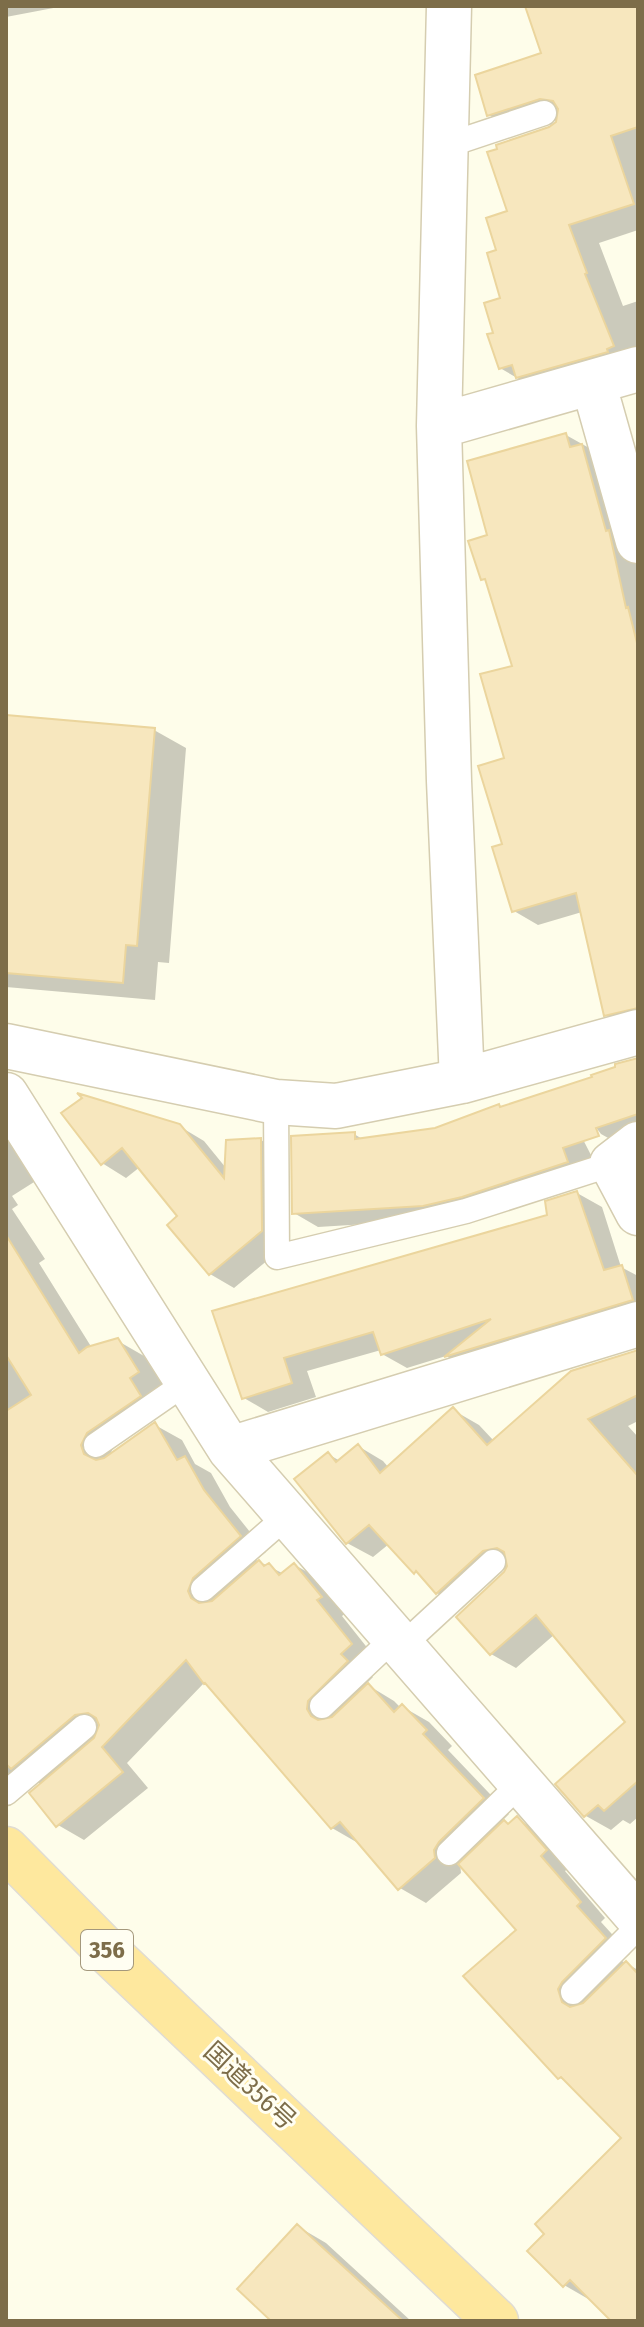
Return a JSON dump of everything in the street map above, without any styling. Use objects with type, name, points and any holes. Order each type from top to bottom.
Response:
[{"type":"highway","name":"国道356号","points":[[6,1849],[119,1962],[496,2321]]},
{"type":"street","points":[[449,6],[439,426],[449,781],[462,1081]]},
{"type":"street","points":[[439,426],[638,369]]},
{"type":"street","points":[[593,382],[638,541]]},
{"type":"street","points":[[6,1046],[276,1102],[336,1106],[462,1081],[638,1032]]},
{"type":"street","points":[[6,1095],[230,1449],[638,1917]]},
{"type":"street","points":[[625,1154],[638,1213]]},
{"type":"street","points":[[230,1449],[638,1324]]},
{"type":"lane","points":[[445,146],[544,113]]},
{"type":"lane","points":[[276,1102],[277,1257],[466,1211],[625,1154]]},
{"type":"lane","points":[[96,1445],[187,1382]]},
{"type":"lane","points":[[203,1589],[288,1515]]},
{"type":"lane","points":[[322,1706],[493,1562]]},
{"type":"lane","points":[[6,1793],[84,1727]]},
{"type":"lane","points":[[449,1853],[521,1783]]},
{"type":"lane","points":[[573,1992],[638,1927]]},
{"type":"building","points":[[525,6],[638,6],[638,127],[611,136],[634,204],[569,225],[614,346],[607,349],[608,352],[516,378],[512,365],[499,369],[487,334],[493,333],[484,303],[500,298],[487,253],[496,250],[486,218],[507,211],[487,152],[497,149],[496,145],[549,127],[556,122],[558,109],[553,101],[540,99],[487,116],[475,75],[541,53]]},
{"type":"building","points":[[566,433],[570,447],[582,444],[606,531],[609,530],[638,647],[638,1008],[604,1016],[576,893],[512,912],[492,847],[502,844],[478,766],[504,758],[480,674],[512,666],[485,579],[481,580],[468,541],[487,535],[467,461]]},
{"type":"building","points":[[6,715],[155,728],[137,946],[126,945],[123,983],[6,973]]},
{"type":"building","points":[[638,1058],[638,1114],[596,1128],[599,1136],[563,1148],[568,1162],[462,1197],[423,1206],[292,1214],[291,1136],[355,1132],[355,1139],[435,1128],[499,1104],[500,1107],[592,1077],[615,1067],[615,1064]]},
{"type":"building","points":[[77,1093],[180,1124],[224,1178],[226,1140],[261,1138],[262,1231],[209,1275],[167,1225],[177,1216],[122,1148],[101,1165],[61,1113],[82,1098]]},
{"type":"building","points":[[577,1191],[604,1270],[622,1265],[633,1300],[444,1357],[491,1319],[381,1355],[373,1332],[284,1358],[292,1383],[242,1399],[212,1311],[547,1215],[545,1201]]},
{"type":"building","points":[[6,1235],[79,1353],[87,1347],[118,1338],[139,1372],[130,1378],[141,1396],[87,1433],[81,1445],[84,1454],[96,1460],[104,1458],[155,1422],[177,1460],[185,1456],[204,1490],[241,1536],[193,1578],[188,1591],[191,1598],[199,1603],[212,1601],[259,1560],[264,1566],[269,1563],[279,1575],[294,1563],[322,1597],[317,1600],[352,1644],[341,1654],[348,1661],[308,1701],[307,1709],[311,1716],[318,1720],[332,1717],[368,1683],[394,1712],[402,1704],[427,1730],[423,1734],[484,1798],[439,1842],[434,1850],[435,1858],[398,1890],[340,1822],[331,1829],[186,1660],[102,1747],[123,1772],[56,1827],[29,1793],[94,1738],[99,1725],[96,1718],[88,1713],[75,1715],[11,1769],[6,1764],[6,1411],[31,1395],[6,1355]]},
{"type":"building","points":[[638,1350],[638,1395],[588,1419],[638,1476],[638,1781],[604,1811],[598,1805],[584,1817],[555,1784],[625,1722],[536,1615],[490,1655],[456,1617],[504,1572],[507,1566],[504,1552],[497,1548],[483,1551],[436,1594],[369,1525],[346,1544],[294,1479],[328,1452],[336,1462],[358,1444],[380,1473],[453,1407],[487,1445],[571,1371]]},
{"type":"building","points":[[517,1816],[547,1850],[541,1856],[581,1902],[577,1906],[606,1938],[562,1982],[558,1989],[562,2002],[570,2007],[583,2003],[626,1961],[638,1974],[638,2321],[611,2321],[570,2280],[563,2287],[527,2251],[544,2234],[535,2224],[621,2138],[561,2077],[558,2079],[463,1976],[516,1930],[458,1864],[504,1820],[508,1824]]},
{"type":"building","points":[[297,2224],[403,2321],[271,2321],[237,2289]]}]
